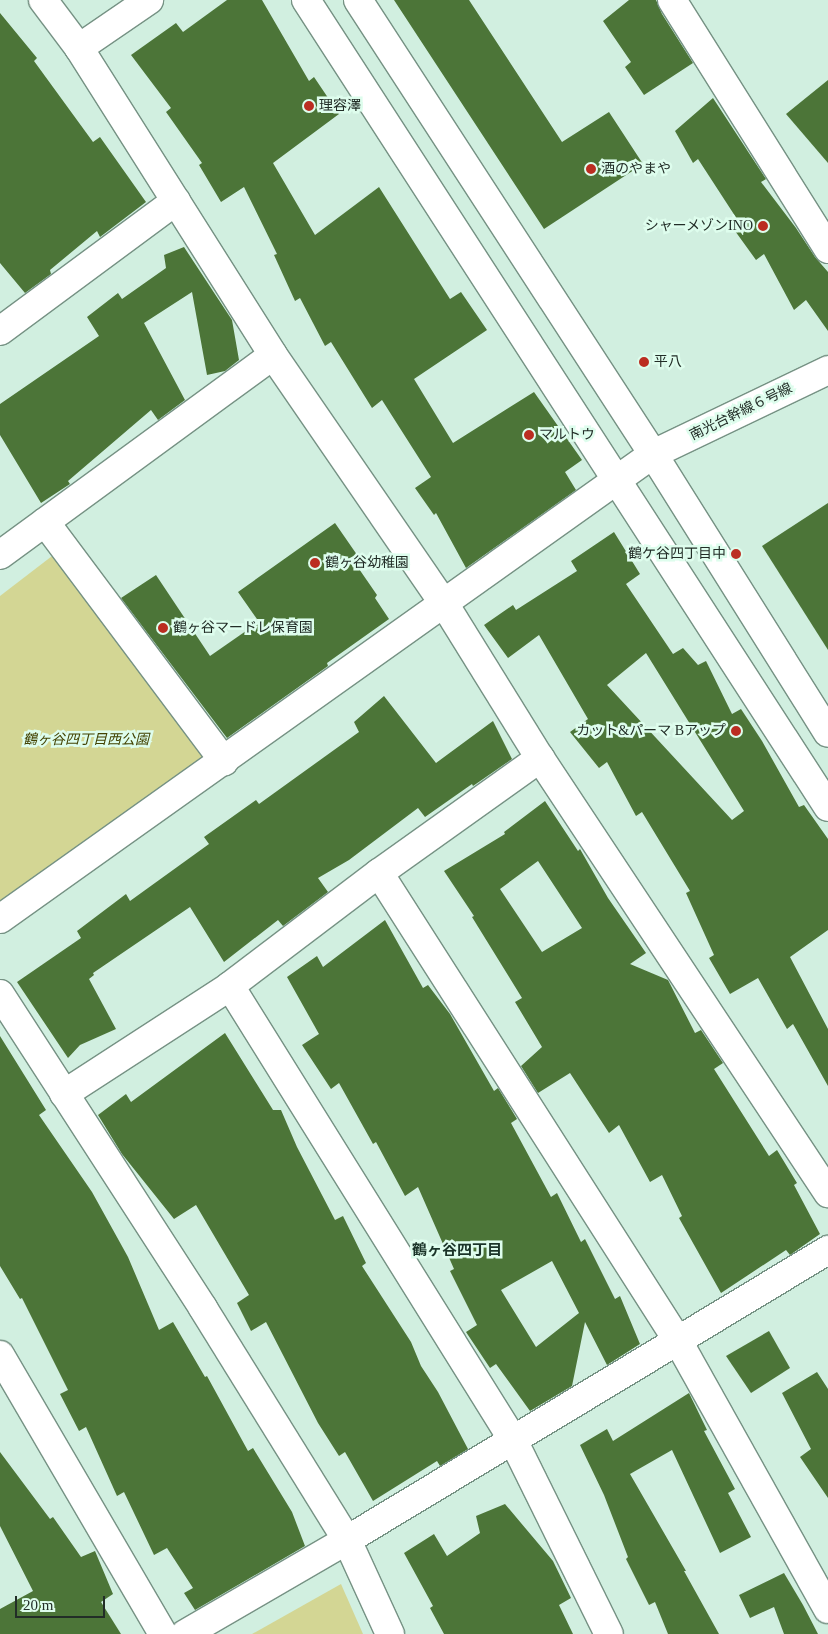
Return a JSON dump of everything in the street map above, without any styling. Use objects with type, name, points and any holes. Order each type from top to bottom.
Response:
[{"type":"street","points":[[43,0],[79,48],[273,355],[445,604],[540,758],[828,1193]]},
{"type":"street","points":[[79,48],[149,0]]},
{"type":"street","points":[[306,0],[828,807]]},
{"type":"street","points":[[358,0],[653,454],[828,733]]},
{"type":"street","points":[[672,0],[828,249]]},
{"type":"street","points":[[2,326],[176,201]]},
{"type":"street","points":[[0,555],[273,355]]},
{"type":"street","name":"南光台幹線６号線","points":[[0,919],[445,604],[653,454],[828,370]]},
{"type":"street","points":[[45,522],[224,761]]},
{"type":"street","points":[[64,1094],[230,986],[379,873],[540,758]]},
{"type":"street","points":[[379,873],[678,1341],[828,1609]]},
{"type":"street","points":[[230,986],[513,1440],[609,1634]]},
{"type":"street","points":[[0,994],[208,1317],[347,1540],[390,1634]]},
{"type":"street","points":[[185,1634],[347,1540],[828,1250]]},
{"type":"street","points":[[0,1355],[162,1634]]},
{"type":"green space","name":"鶴ヶ谷四丁目西公園","points":[[56,553],[207,760],[0,902],[0,596]]},
{"type":"green space","points":[[341,1584],[363,1634],[252,1634]]},
{"type":"building","points":[[227,0],[262,0],[309,81],[314,77],[339,114],[273,163],[315,235],[379,187],[450,299],[461,292],[487,330],[414,379],[453,443],[534,392],[582,460],[565,472],[576,490],[466,568],[436,513],[434,515],[415,488],[431,477],[382,400],[372,408],[331,342],[325,346],[300,298],[295,301],[274,255],[277,254],[244,187],[221,202],[199,165],[202,163],[166,112],[171,108],[131,55],[176,23],[183,32]]},
{"type":"building","points":[[394,0],[469,0],[562,142],[609,112],[643,164],[544,229]]},
{"type":"building","points":[[629,0],[656,0],[662,14],[693,63],[644,95],[625,67],[631,62],[603,21]]},
{"type":"building","points":[[0,13],[37,58],[34,61],[93,142],[100,137],[146,202],[100,237],[97,231],[50,270],[51,274],[25,293],[0,263]]},
{"type":"building","points":[[828,80],[828,163],[786,114]]},
{"type":"building","points":[[713,98],[766,179],[761,182],[828,272],[828,331],[806,300],[794,310],[764,254],[756,260],[730,224],[737,219],[698,159],[693,163],[675,131]]},
{"type":"building","points":[[184,247],[232,320],[239,360],[225,371],[207,375],[192,292],[144,323],[185,400],[158,420],[151,410],[68,481],[70,484],[41,503],[0,435],[0,404],[99,336],[87,317],[118,293],[122,299],[166,268],[164,255]]},
{"type":"building","points":[[828,503],[828,650],[762,546]]},
{"type":"building","name":"鶴ヶ谷幼稚園","points":[[335,523],[362,562],[357,566],[377,595],[375,598],[389,619],[327,663],[328,666],[227,738],[121,598],[156,575],[210,656],[259,622],[238,592]]},
{"type":"building","points":[[614,532],[640,574],[626,584],[673,654],[683,648],[698,665],[706,661],[732,714],[741,709],[762,741],[799,807],[804,805],[828,839],[828,930],[790,957],[828,1029],[828,1086],[793,1024],[787,1029],[758,978],[730,994],[709,958],[714,955],[686,893],[690,891],[642,812],[636,816],[607,762],[599,768],[570,732],[588,719],[539,635],[508,658],[484,625],[513,605],[516,610],[577,571],[571,561]],"holes":[[[646,653],[744,811],[732,820],[607,685]]]},
{"type":"building","points":[[384,696],[436,763],[493,721],[512,759],[425,817],[418,808],[349,860],[318,878],[328,892],[283,926],[278,920],[224,962],[190,907],[93,973],[94,975],[89,979],[116,1029],[80,1045],[68,1058],[17,982],[81,938],[77,931],[126,894],[130,901],[209,844],[204,837],[256,800],[259,804],[359,732],[354,722]]},
{"type":"building","points":[[545,801],[578,851],[580,849],[608,898],[646,953],[630,964],[668,980],[695,1033],[701,1030],[723,1063],[714,1069],[769,1156],[777,1150],[797,1183],[794,1185],[820,1234],[790,1255],[786,1250],[721,1293],[679,1218],[682,1216],[662,1175],[650,1182],[619,1125],[609,1133],[570,1073],[538,1093],[521,1066],[542,1047],[515,1002],[522,998],[472,917],[474,916],[444,871],[505,834],[504,832]],"holes":[[[538,861],[582,928],[542,952],[500,889]]]},
{"type":"building","points":[[385,920],[423,988],[428,985],[450,1014],[494,1091],[498,1088],[517,1119],[511,1123],[551,1197],[557,1193],[581,1242],[585,1239],[615,1299],[620,1296],[640,1344],[607,1365],[585,1322],[572,1386],[530,1411],[496,1364],[490,1368],[466,1332],[477,1325],[450,1271],[454,1269],[418,1187],[405,1196],[376,1142],[373,1144],[339,1083],[331,1089],[302,1045],[319,1034],[287,977],[317,956],[323,967]],"holes":[[[552,1261],[579,1313],[536,1347],[501,1290]]]},
{"type":"building","points":[[225,1033],[273,1110],[281,1110],[297,1147],[335,1220],[343,1216],[366,1263],[362,1266],[411,1342],[421,1366],[438,1392],[468,1449],[440,1466],[437,1461],[373,1501],[345,1452],[339,1456],[318,1423],[266,1322],[251,1331],[237,1303],[249,1295],[196,1205],[174,1219],[122,1154],[98,1115],[126,1094],[131,1102]]},
{"type":"building","points":[[0,1036],[46,1110],[39,1115],[92,1192],[128,1257],[159,1330],[173,1322],[205,1377],[207,1376],[248,1451],[253,1448],[292,1512],[305,1546],[195,1610],[184,1593],[193,1588],[167,1548],[154,1555],[124,1492],[117,1496],[86,1427],[79,1431],[60,1394],[68,1390],[22,1298],[20,1299],[0,1266]]},
{"type":"building","points":[[769,1331],[790,1368],[751,1393],[726,1356]]},
{"type":"building","points":[[817,1372],[828,1389],[828,1498],[800,1457],[811,1449],[782,1393]]},
{"type":"building","points":[[689,1393],[707,1430],[704,1431],[735,1489],[728,1493],[751,1537],[720,1553],[672,1450],[630,1474],[686,1571],[684,1571],[719,1634],[668,1634],[655,1602],[649,1605],[626,1559],[628,1557],[604,1495],[580,1445],[607,1429],[613,1441]]},
{"type":"building","points":[[0,1452],[50,1519],[53,1517],[81,1557],[95,1551],[113,1594],[101,1602],[121,1634],[0,1634],[0,1609],[33,1591],[0,1526]]},
{"type":"building","points":[[505,1504],[553,1561],[571,1598],[559,1605],[573,1634],[444,1634],[430,1608],[433,1606],[404,1553],[434,1534],[447,1556],[480,1533],[476,1516]]},
{"type":"building","points":[[784,1573],[818,1634],[784,1634],[774,1607],[750,1618],[739,1595]]},
{"type":"place","name":"理容澤","points":[[309,106]]},
{"type":"place","name":"酒のやまや","points":[[591,169]]},
{"type":"place","name":"シャーメゾンINO","points":[[763,226]]},
{"type":"place","name":"平八","points":[[644,362]]},
{"type":"place","name":"マルトウ","points":[[529,435]]},
{"type":"place","name":"鶴ケ谷四丁目中","points":[[736,554]]},
{"type":"place","name":"鶴ヶ谷幼稚園","points":[[315,563]]},
{"type":"place","name":"鶴ヶ谷マードレ保育園","points":[[163,628]]},
{"type":"place","name":"カット&パーマ Bアップ","points":[[736,731]]},
{"type":"district","name":"鶴ヶ谷四丁目","points":[[457,1251]]}]
